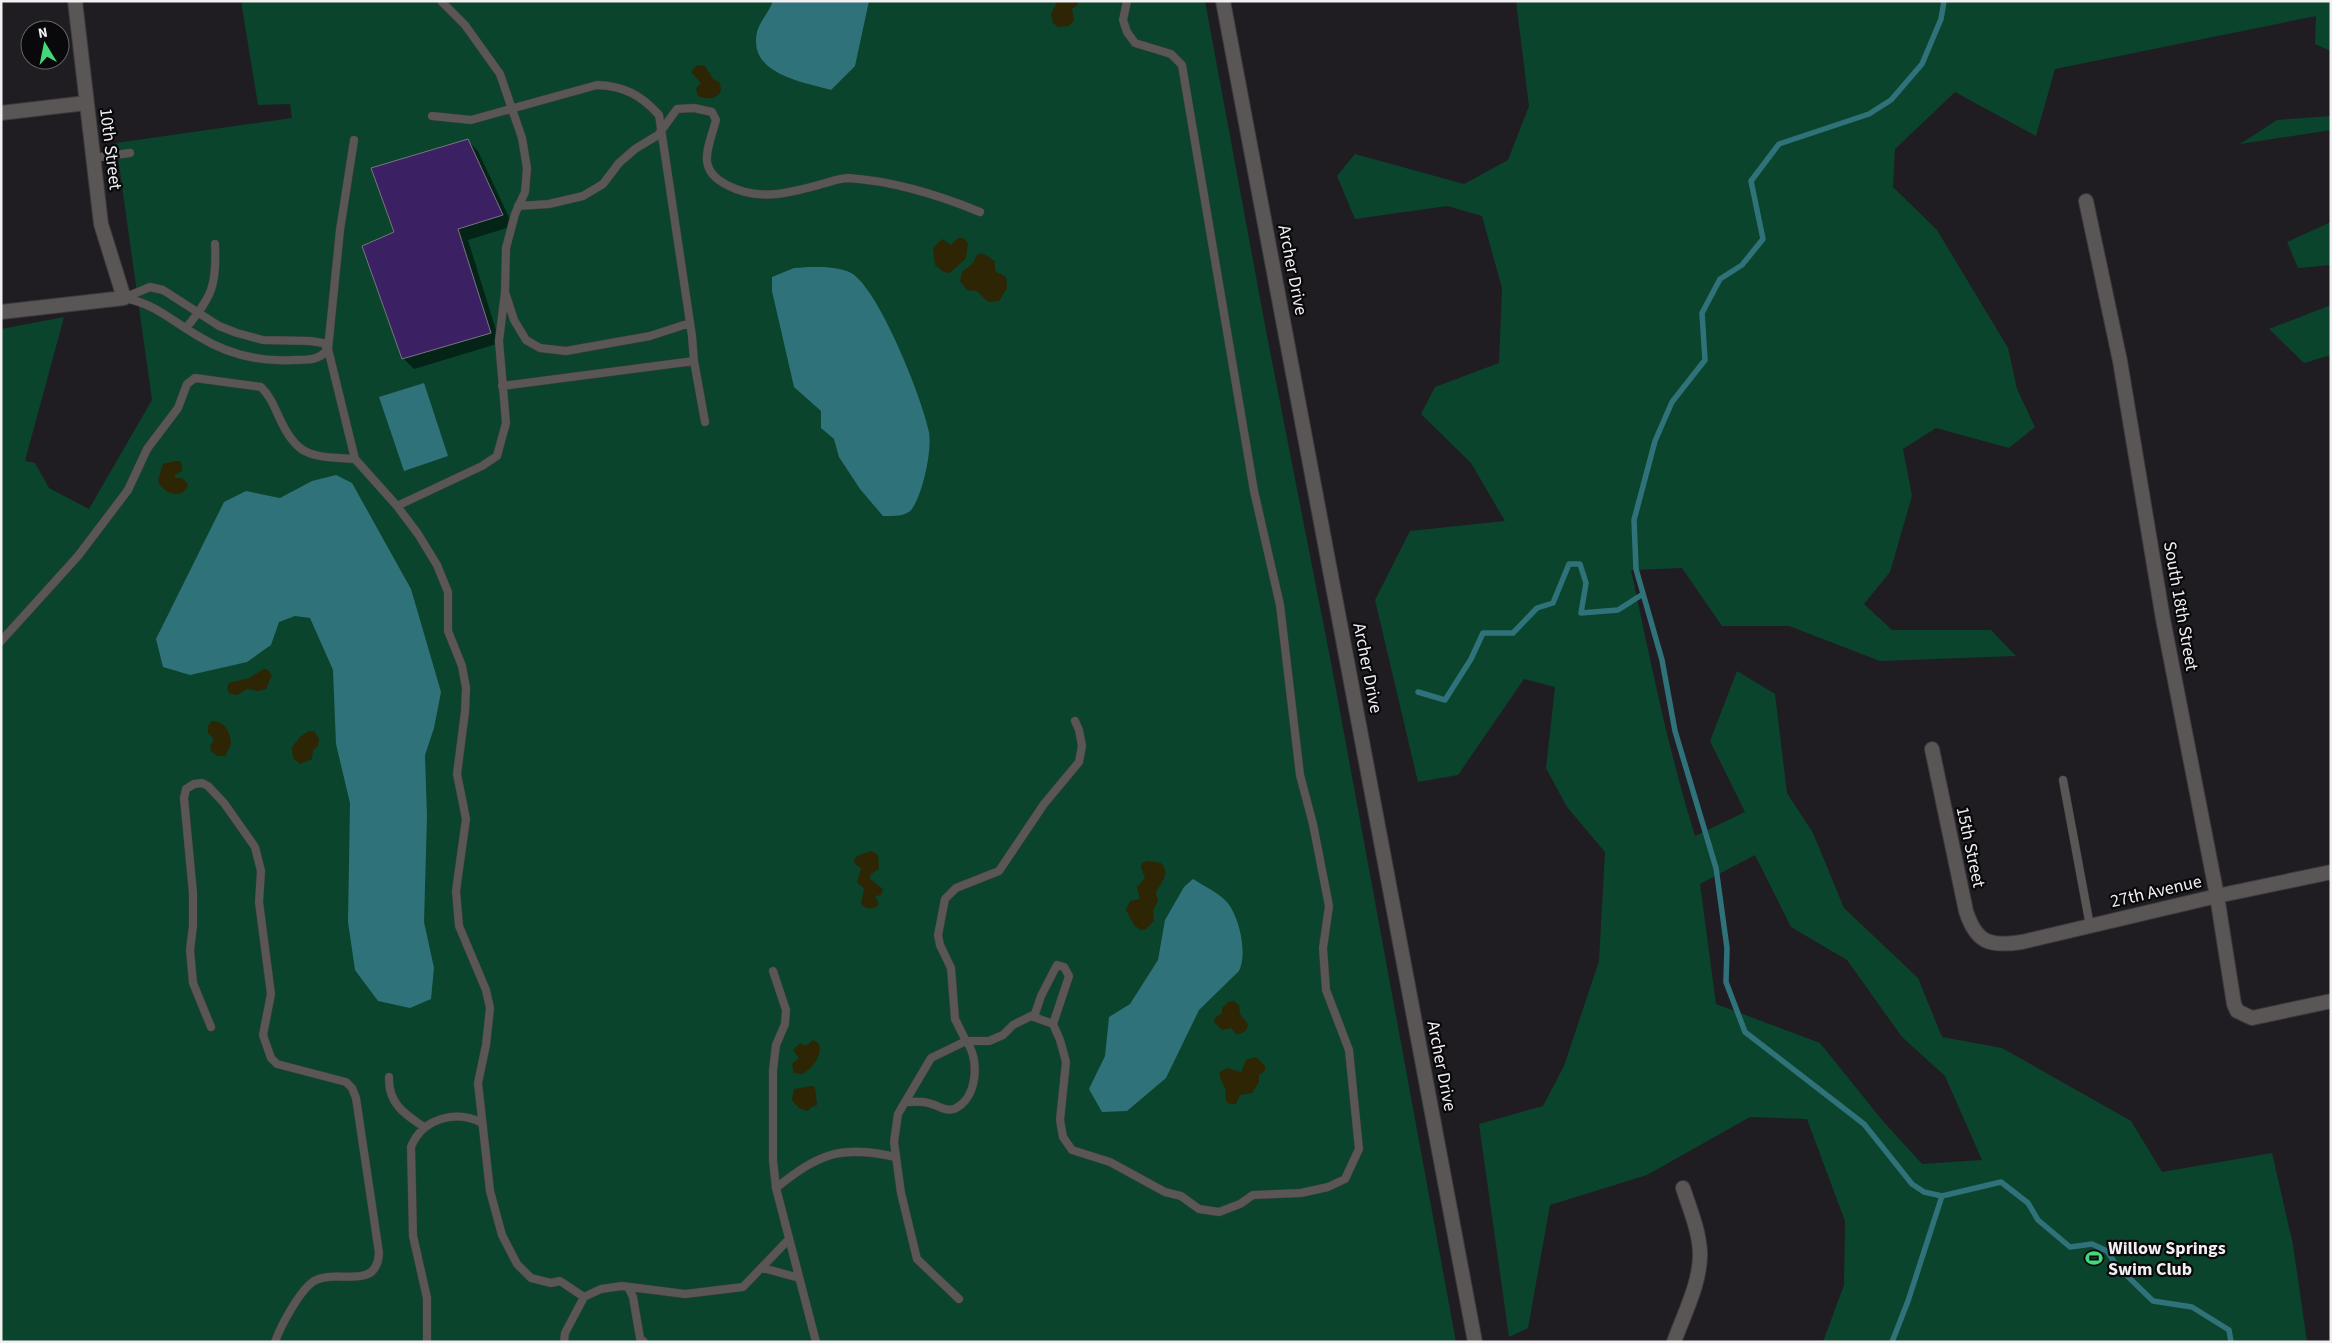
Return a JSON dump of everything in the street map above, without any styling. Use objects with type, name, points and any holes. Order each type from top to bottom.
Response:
[{"type":"street","name":"10th Street","points":[[76,1],[86,104],[101,224],[124,298]]},
{"type":"street","name":"Archer Drive","points":[[1223,1],[1475,1342]]},
{"type":"street","points":[[1,113],[86,104]]},
{"type":"street","name":"South 18th Street","points":[[2086,201],[2120,361],[2163,619],[2217,896],[2234,1004],[2237,1011],[2242,1015],[2252,1018],[2331,1002]]},
{"type":"street","points":[[1,312],[124,298]]},
{"type":"street","name":"15th Street","points":[[1932,749],[1970,925],[1978,936],[1989,943]]},
{"type":"street","name":"27th Avenue","points":[[1989,943],[2003,945],[2022,942],[2217,896],[2331,872]]},
{"type":"street","points":[[1674,1342],[1695,1283],[1700,1253],[1697,1234],[1684,1188]]},
{"type":"lane","points":[[959,1299],[917,1259],[901,1193],[894,1142],[898,1114],[931,1058],[966,1040],[989,1042],[1035,1014],[1048,981],[1057,965],[1064,967],[1069,976],[1053,1024],[1066,1062],[1060,1120],[1063,1137],[1072,1150],[1110,1162],[1165,1192],[1181,1196],[1199,1209],[1220,1212],[1240,1204],[1253,1195],[1301,1193],[1328,1187],[1345,1179],[1359,1149],[1349,1050],[1326,990],[1323,948],[1329,906],[1313,824],[1300,775],[1280,605],[1254,490],[1182,65],[1171,54],[1135,43],[1127,32],[1122,20],[1127,1]]},
{"type":"lane","points":[[397,506],[482,466],[497,456],[506,423],[499,341],[505,292],[506,248],[518,206],[525,192],[527,168],[514,108],[500,74],[465,25],[442,2]]},
{"type":"lane","points":[[432,116],[471,120],[597,85],[616,86],[646,101],[659,115],[694,361],[705,422]]},
{"type":"lane","points":[[518,206],[549,204],[584,196],[603,184],[619,163],[635,149],[658,135],[677,109],[694,108],[712,112],[716,120],[706,156],[709,171],[718,181],[735,190],[768,196],[846,178],[901,186],[950,199],[980,212]]},
{"type":"lane","points":[[354,140],[340,230],[328,349],[355,458],[397,506],[418,534],[437,565],[448,592],[448,631],[462,666],[466,688],[457,774],[466,819],[456,891],[459,926],[486,990],[490,1008],[486,1045],[478,1083],[490,1191],[502,1235],[517,1264],[531,1278],[551,1283],[560,1281],[584,1297]]},
{"type":"lane","points":[[93,158],[130,153]]},
{"type":"lane","points":[[186,328],[211,294],[216,273],[215,244]]},
{"type":"lane","points":[[124,298],[150,287],[163,290],[219,326],[237,333],[263,340],[310,340],[323,343],[328,349]]},
{"type":"lane","points":[[505,292],[514,320],[526,340],[540,348],[566,351],[650,336],[690,324]]},
{"type":"lane","points":[[124,298],[141,301],[226,351],[258,359],[276,361],[313,359],[323,356],[328,349]]},
{"type":"lane","points":[[502,386],[694,361]]},
{"type":"lane","points":[[1,641],[78,556],[128,490],[147,449],[178,408],[187,384],[195,378],[261,387],[268,394],[283,427],[299,448],[312,456],[355,458]]},
{"type":"lane","points":[[905,1102],[930,1103],[939,1108],[953,1109],[964,1102],[972,1089],[974,1059],[972,1048],[955,1019],[951,968],[940,946],[938,934],[945,899],[956,888],[999,870],[1044,804],[1079,762],[1082,746],[1080,730],[1075,721]]},
{"type":"lane","points":[[2063,780],[2090,926]]},
{"type":"lane","points":[[211,1027],[193,983],[190,950],[193,926],[193,894],[184,798],[186,789],[194,784],[202,783],[208,786],[224,803],[255,847],[261,871],[259,902],[271,994],[263,1035],[271,1058],[277,1064],[346,1082],[352,1088],[356,1098],[379,1253],[378,1262],[373,1271],[363,1276],[316,1280],[304,1289],[278,1333],[276,1342]]},
{"type":"lane","points":[[773,970],[786,1010],[785,1024],[776,1046],[773,1070],[773,1160],[776,1188],[816,1342]]},
{"type":"lane","points":[[1031,1016],[1053,1024]]},
{"type":"lane","points":[[389,1077],[388,1090],[393,1100],[424,1127]]},
{"type":"lane","points":[[427,1340],[427,1298],[414,1236],[411,1147],[416,1135],[424,1127],[446,1117],[461,1115],[482,1123]]},
{"type":"lane","points":[[776,1188],[803,1167],[834,1153],[868,1152],[896,1157]]},
{"type":"lane","points":[[564,1342],[565,1333],[584,1297],[601,1289],[628,1288],[685,1294],[743,1287],[790,1239]]},
{"type":"lane","points":[[763,1268],[799,1278]]},
{"type":"lane","points":[[628,1288],[633,1297],[640,1338],[644,1342]]},
{"type":"green space","points":[[241,1],[1205,1],[1267,336],[1332,668],[1456,1342],[1,1342],[1,329],[64,317],[25,461],[35,463],[49,488],[89,509],[152,400],[116,143],[292,118],[290,104],[258,105]]},
{"type":"green space","points":[[1516,1],[2331,1],[2331,51],[2315,44],[2316,16],[2055,69],[2036,136],[1955,92],[1895,149],[1893,187],[1937,230],[2008,348],[2017,389],[2035,427],[2009,448],[1936,428],[1903,449],[1912,496],[1890,572],[1864,604],[1892,630],[1991,630],[2016,656],[1880,661],[1789,626],[1722,626],[1682,568],[1631,570],[1668,737],[1695,836],[1745,812],[1710,741],[1737,671],[1775,694],[1787,793],[1813,833],[1844,908],[1918,978],[1942,1037],[2002,1048],[2131,1121],[2162,1172],[2272,1153],[2293,1245],[2307,1342],[1823,1342],[1844,1285],[1845,1221],[1807,1119],[1750,1117],[1647,1175],[1550,1205],[1528,1328],[1509,1337],[1479,1124],[1543,1106],[1564,1066],[1599,961],[1605,852],[1567,807],[1546,768],[1555,687],[1524,679],[1458,775],[1418,782],[1375,600],[1410,531],[1505,521],[1471,463],[1421,414],[1435,387],[1499,363],[1502,288],[1482,216],[1447,206],[1355,219],[1337,176],[1355,154],[1464,184],[1508,160],[1529,106]],"holes":[[[1755,855],[1791,927],[1847,960],[1902,1037],[1945,1076],[1982,1160],[1922,1164],[1882,1120],[1820,1043],[1716,1004],[1700,884]]]},
{"type":"green space","points":[[2331,116],[2331,130],[2240,144],[2277,120]]},
{"type":"green space","points":[[2331,222],[2331,265],[2298,268],[2287,242]]},
{"type":"green space","points":[[2331,305],[2331,355],[2304,363],[2269,329]]},
{"type":"sand","points":[[1058,1],[1078,1],[1078,4],[1072,9],[1074,21],[1069,26],[1058,27],[1053,23],[1051,14]]},
{"type":"sand","points":[[697,65],[705,66],[713,79],[720,83],[721,91],[713,98],[698,96],[696,88],[701,83],[691,72]]},
{"type":"sand","points":[[958,238],[963,238],[968,243],[966,258],[950,273],[944,272],[935,265],[933,248],[942,239],[951,245]]},
{"type":"sand","points":[[982,253],[995,261],[996,272],[1006,277],[1007,288],[999,301],[988,302],[977,291],[967,290],[960,281],[962,272],[973,263],[977,255]]},
{"type":"sand","points":[[180,461],[182,471],[175,475],[175,478],[182,478],[188,484],[182,493],[178,494],[168,492],[160,485],[158,480],[163,464]]},
{"type":"sand","points":[[267,669],[272,675],[266,689],[259,691],[247,689],[237,695],[230,694],[227,689],[229,683],[249,678]]},
{"type":"sand","points":[[212,721],[224,725],[230,736],[231,744],[225,756],[218,756],[211,751],[210,746],[214,739],[208,733],[208,726]]},
{"type":"sand","points":[[309,731],[314,731],[319,739],[318,746],[313,750],[312,759],[300,764],[293,758],[292,747],[300,737]]},
{"type":"sand","points":[[871,851],[878,855],[879,869],[871,874],[870,879],[883,889],[881,895],[875,896],[879,904],[870,908],[861,904],[864,888],[857,883],[861,868],[855,864],[854,860],[857,856]]},
{"type":"sand","points":[[1148,861],[1161,863],[1164,867],[1165,875],[1156,893],[1158,901],[1153,910],[1154,921],[1146,929],[1141,930],[1134,925],[1126,910],[1130,901],[1140,899],[1137,887],[1145,878],[1141,867],[1142,863]]},
{"type":"sand","points":[[1234,1001],[1239,1005],[1240,1014],[1248,1024],[1243,1033],[1238,1034],[1231,1028],[1222,1030],[1214,1022],[1215,1018],[1222,1013],[1222,1008],[1228,1002]]},
{"type":"sand","points":[[813,1040],[819,1044],[820,1048],[816,1061],[803,1074],[794,1073],[792,1064],[799,1058],[793,1050],[800,1043],[806,1046]]},
{"type":"sand","points":[[1256,1057],[1265,1066],[1265,1071],[1259,1075],[1259,1082],[1252,1093],[1240,1095],[1236,1104],[1229,1104],[1226,1100],[1225,1088],[1220,1072],[1227,1068],[1241,1072],[1246,1060]]},
{"type":"sand","points":[[815,1087],[817,1105],[811,1107],[808,1111],[799,1108],[792,1100],[794,1089]]},
{"type":"water","points":[[773,1],[869,1],[855,66],[831,90],[780,74],[769,67],[761,58],[756,46],[757,32]]},
{"type":"water","points":[[794,268],[830,268],[845,270],[851,273],[862,283],[874,299],[898,346],[918,396],[930,440],[923,483],[916,502],[909,512],[899,516],[883,516],[860,489],[839,457],[834,439],[821,428],[821,411],[794,387],[772,291],[772,277]]},
{"type":"water","points":[[424,383],[448,456],[404,471],[379,397]]},
{"type":"water","points":[[336,475],[352,483],[411,589],[441,692],[434,728],[425,755],[427,816],[424,922],[434,968],[431,999],[410,1008],[378,1001],[355,970],[348,922],[350,803],[336,744],[333,670],[310,618],[295,616],[279,622],[271,645],[247,662],[190,675],[163,667],[156,639],[224,502],[246,491],[280,498],[312,481]]},
{"type":"water","points":[[1193,879],[1226,901],[1235,915],[1241,934],[1243,954],[1239,971],[1199,1010],[1166,1078],[1127,1111],[1102,1112],[1089,1089],[1105,1056],[1109,1017],[1130,1004],[1158,960],[1165,920],[1184,887]]},
{"type":"building","points":[[468,139],[503,215],[458,229],[491,333],[402,359],[362,246],[394,232],[371,168]]},
{"type":"waterway","points":[[1944,1],[1941,19],[1922,64],[1891,100],[1869,114],[1779,144],[1751,181],[1763,239],[1742,265],[1720,279],[1702,313],[1705,360],[1672,402],[1655,441],[1634,520],[1636,569],[1662,660],[1675,731],[1716,868],[1727,948],[1726,982],[1745,1032],[1864,1124],[1912,1184],[1924,1192],[1942,1196],[2001,1182],[2028,1203],[2038,1220],[2070,1247],[2092,1244],[2107,1251],[2117,1266],[2153,1301],[2192,1307],[2229,1330],[2231,1342]]},
{"type":"waterway","points":[[1418,692],[1445,700],[1471,659],[1483,633],[1513,633],[1537,608],[1553,603],[1569,564],[1580,564],[1586,583],[1581,613],[1618,610],[1643,594]]},
{"type":"waterway","points":[[1892,1342],[1908,1301],[1942,1196]]},
{"type":"place","name":"Willow Springs Swim Club","points":[[2094,1258]]}]
